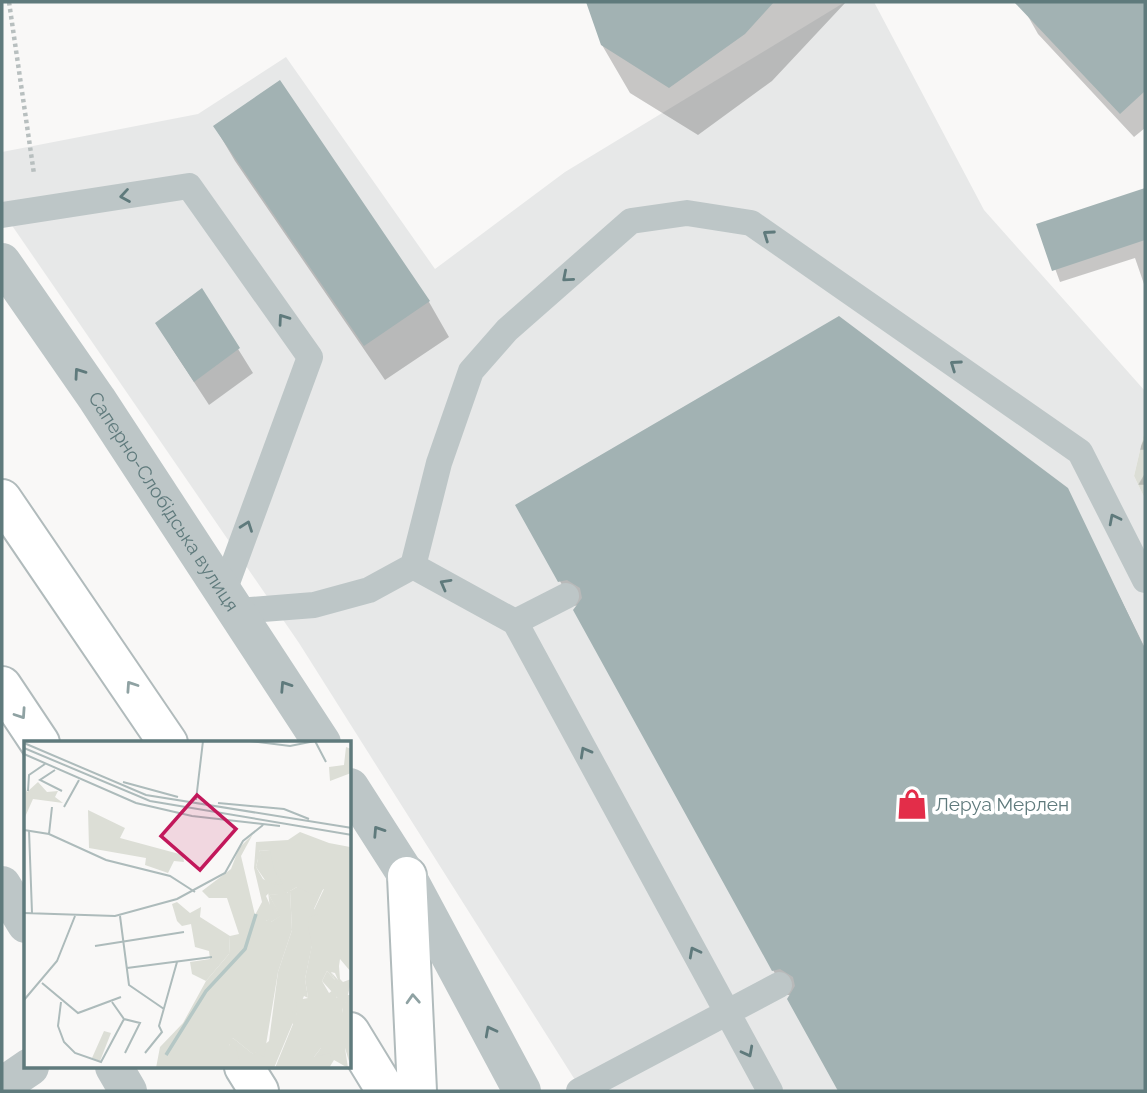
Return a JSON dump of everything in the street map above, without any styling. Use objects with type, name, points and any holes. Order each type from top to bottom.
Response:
[{"type":"main road","points":[[2,499],[168,741]]},
{"type":"main road","points":[[2,686],[39,741]]},
{"type":"main road","points":[[407,876],[417,1091]]},
{"type":"main road","points":[[352,1035],[386,1091]]},
{"type":"main road","points":[[245,1068],[259,1091]]},
{"type":"street","name":"Саперно-Слобідська вулиця","points":[[2,262],[231,601],[321,741]]},
{"type":"street","points":[[352,790],[407,876],[522,1091]]},
{"type":"street","points":[[2,885],[24,921]]},
{"type":"street","points":[[2,1086],[29,1068]]},
{"type":"street","points":[[115,1068],[128,1091]]},
{"type":"lane","points":[[2,215],[189,186],[310,357],[231,601],[314,605],[369,590],[413,566],[439,463],[471,371],[507,330],[631,221],[687,213],[751,223],[1080,452],[1145,580]]},
{"type":"lane","points":[[413,566],[514,622],[770,1091]]},
{"type":"lane","points":[[514,622],[566,596]]},
{"type":"lane","points":[[579,1091],[779,985]]},
{"type":"path","points":[[9,2],[39,209]]},
{"type":"shaded area","points":[[845,2],[874,2],[984,210],[1145,391],[1145,429],[1134,476],[1145,499],[1145,1091],[582,1091],[299,643],[2,211],[2,152],[198,114],[286,57],[435,269],[565,172]]},
{"type":"green space","points":[[1145,429],[1145,499],[1134,476]]},
{"type":"building","points":[[586,2],[774,2],[745,34],[669,88],[601,45]]},
{"type":"building","points":[[1014,2],[1145,2],[1145,91],[1120,114]]},
{"type":"building","points":[[280,80],[430,301],[364,346],[213,126]]},
{"type":"building","points":[[1145,188],[1145,240],[1052,271],[1036,224]]},
{"type":"building","points":[[202,288],[240,348],[194,382],[155,323]]},
{"type":"building","name":"Леруа Мерлен","points":[[839,316],[1068,488],[1145,649],[1145,1091],[838,1091],[787,999],[795,986],[793,977],[780,969],[772,971],[573,610],[582,598],[580,588],[567,580],[558,582],[515,505]]},
{"type":"place","name":"Леруа Мерлен","points":[[912,804]]}]
